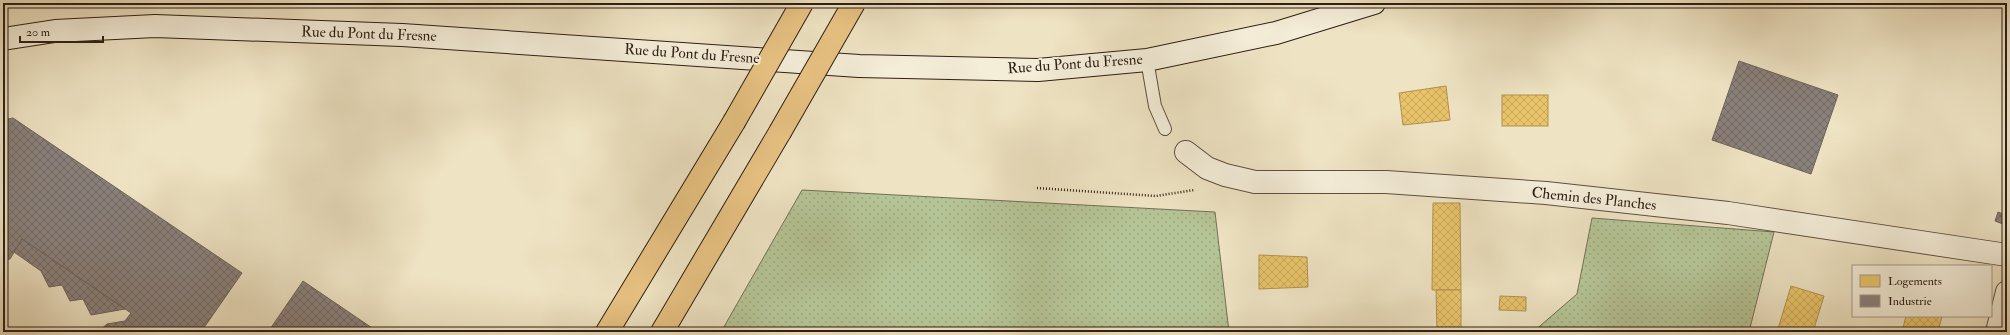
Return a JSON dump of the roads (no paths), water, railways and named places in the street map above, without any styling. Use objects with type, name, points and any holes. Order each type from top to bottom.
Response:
[{"type":"highway","points":[[607,332],[734,122],[802,3]]},
{"type":"highway","points":[[662,332],[854,3]]},
{"type":"main road","name":"Rue du Pont du Fresne","points":[[3,39],[55,31],[155,26],[402,34],[844,65],[1038,70],[1147,60],[1276,33],[1374,3]]},
{"type":"main road","name":"Chemin des Planches","points":[[1186,152],[1207,168],[1225,175],[1256,182],[1386,182],[1546,193],[1728,214],[2007,255]]},
{"type":"main road","points":[[1997,332],[2007,292]]},
{"type":"lane","points":[[1147,60],[1155,106],[1165,129]]}]
